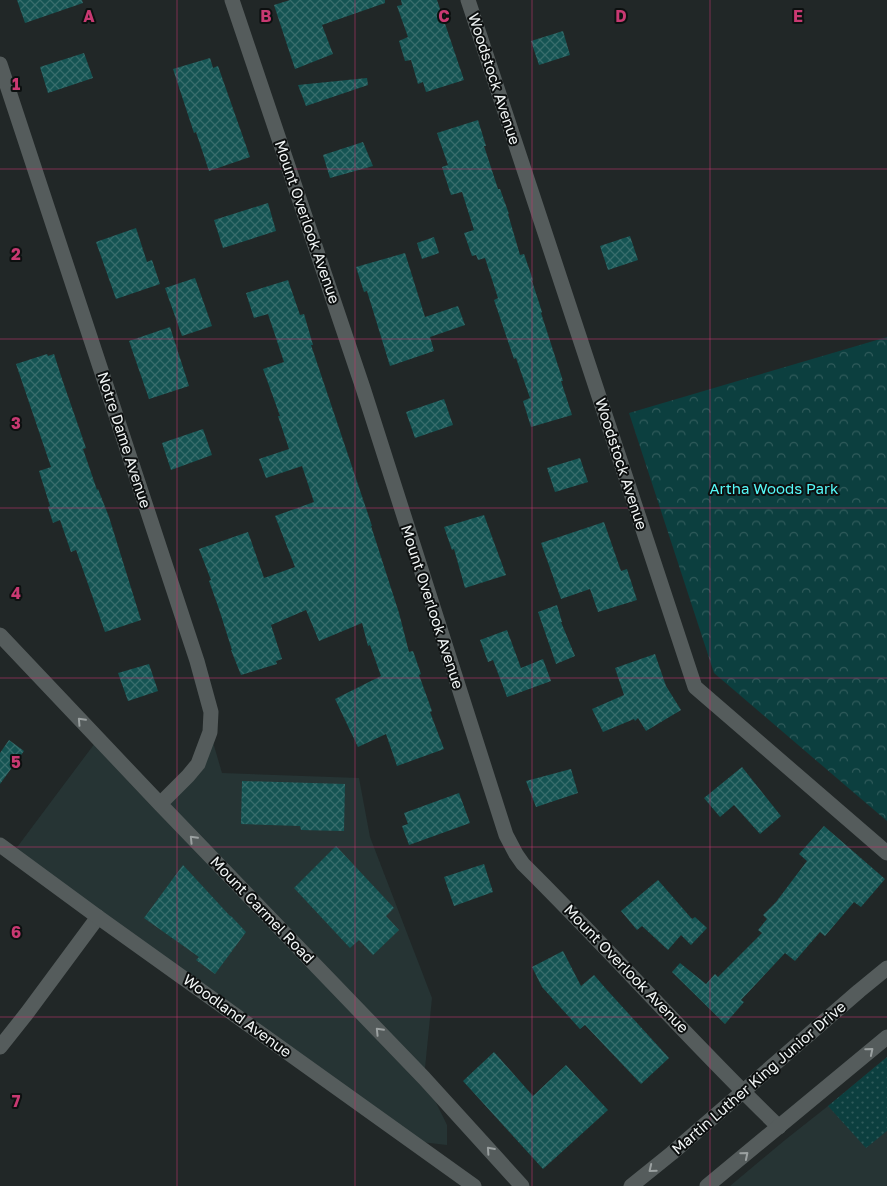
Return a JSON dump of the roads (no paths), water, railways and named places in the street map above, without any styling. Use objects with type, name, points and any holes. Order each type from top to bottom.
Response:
[{"type":"street","name":"Mount Overlook Avenue","points":[[232,0],[363,388],[506,835],[523,864],[779,1126]]},
{"type":"street","name":"Woodstock Avenue","points":[[468,0],[695,687],[887,853]]},
{"type":"street","name":"Notre Dame Avenue","points":[[0,64],[197,661],[211,712],[210,732],[198,764],[160,804]]},
{"type":"street","name":"Mount Carmel Road","points":[[0,635],[424,1078],[522,1186]]},
{"type":"street","name":"Woodland Avenue","points":[[0,845],[474,1186]]},
{"type":"street","points":[[0,1047],[98,917]]},
{"type":"street","name":"Martin Luther King Junior Drive","points":[[631,1186],[887,968]]},
{"type":"street","points":[[707,1186],[887,1037]]},
{"type":"park label","name":"Artha Woods Park","points":[[774,489]]}]
